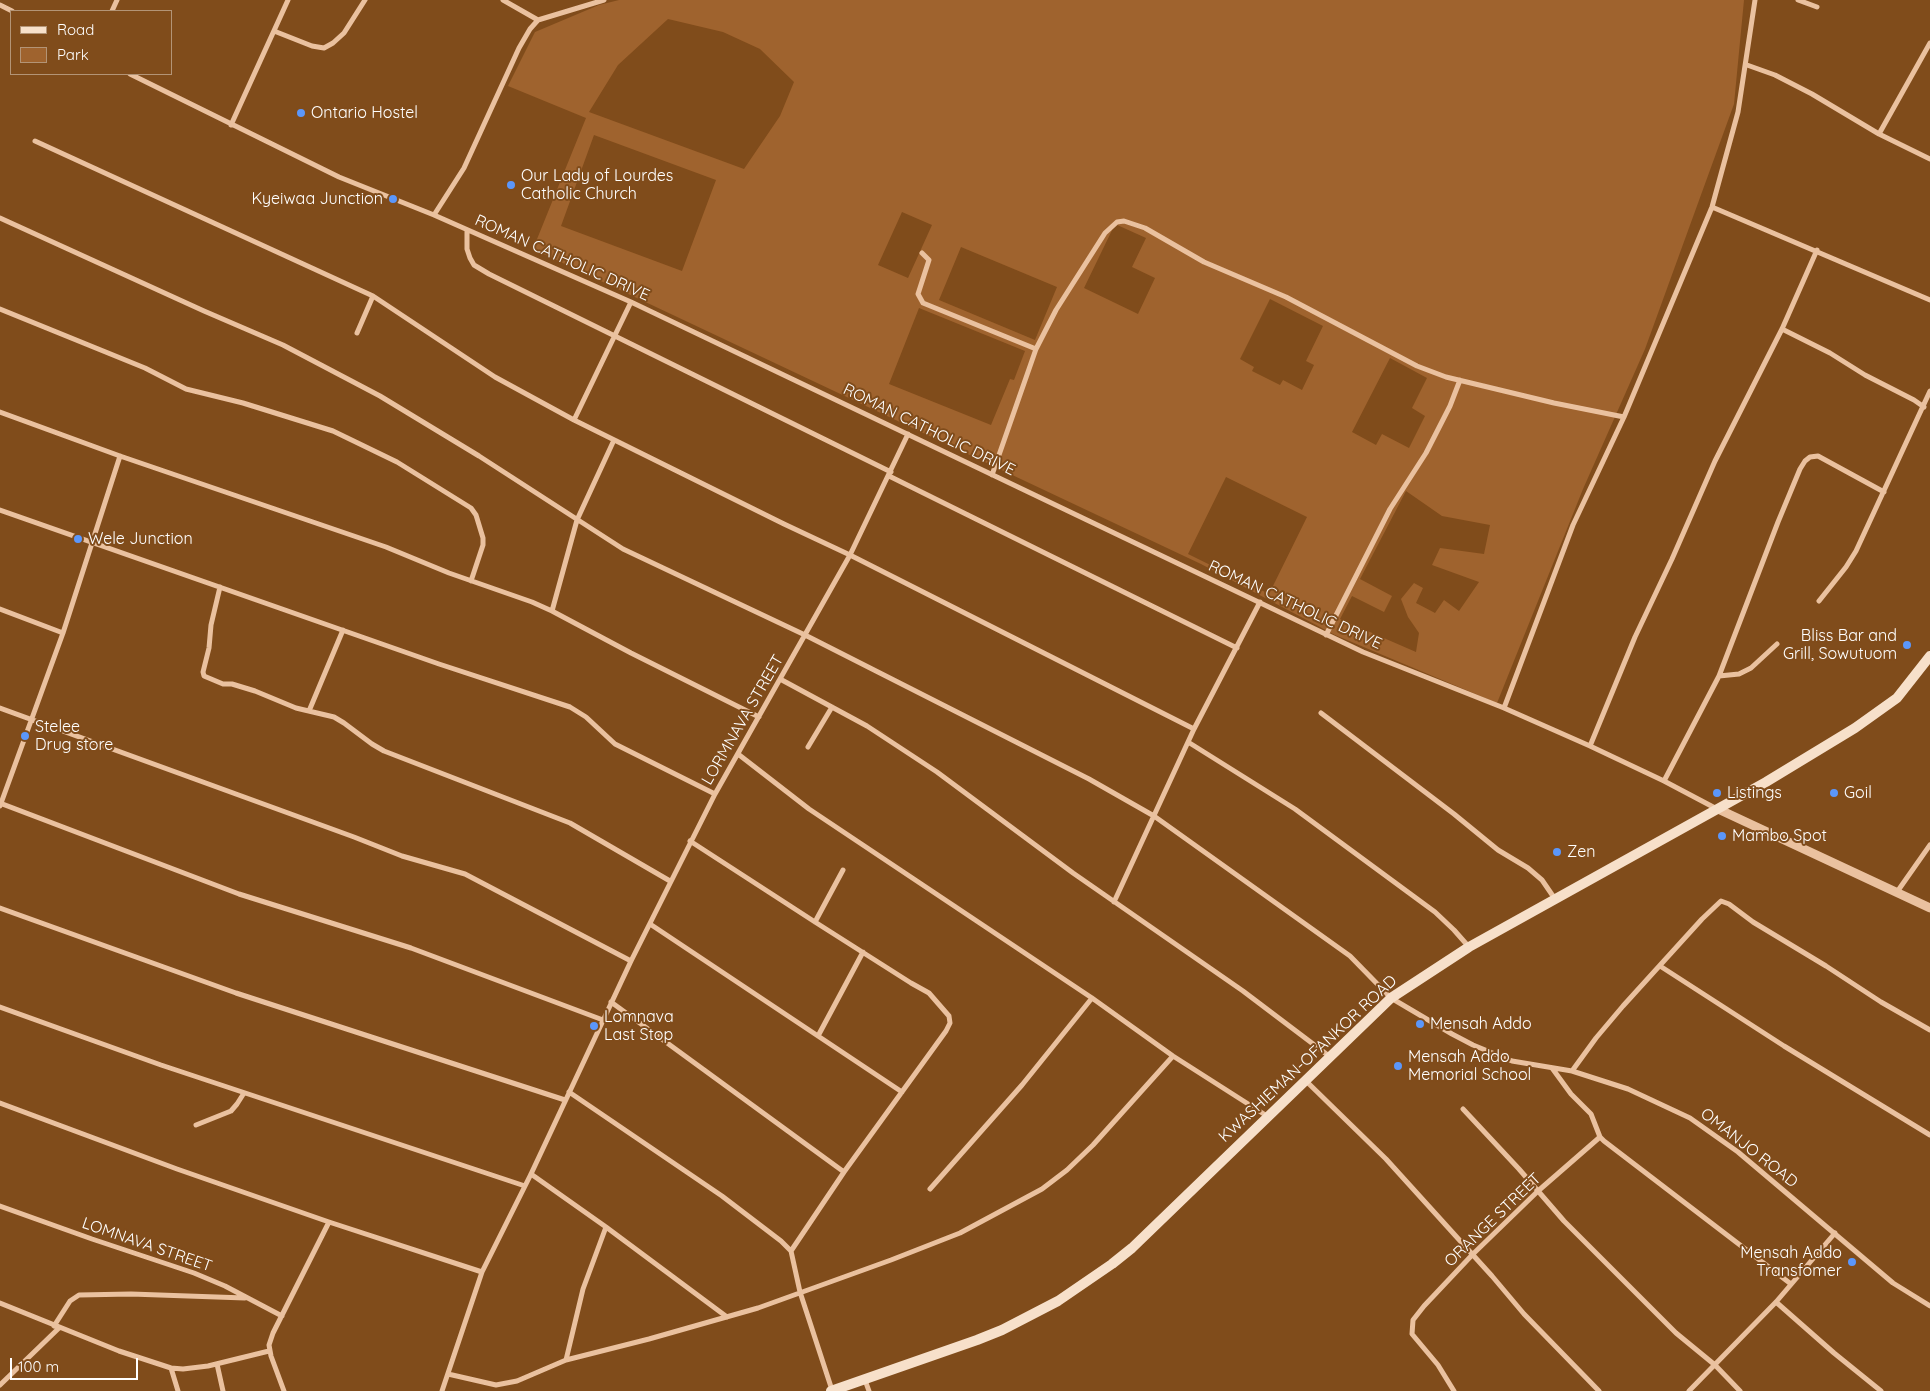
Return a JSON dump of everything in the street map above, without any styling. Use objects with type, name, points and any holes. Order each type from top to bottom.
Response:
[{"type":"main road","name":"KWASHIEMAN-OFANKOR ROAD","points":[[832,1391],[1002,1330],[1058,1301],[1132,1248],[1391,998],[1469,947],[1718,809],[1811,755],[1898,698],[1930,656]]},
{"type":"street","points":[[231,125],[288,0]]},
{"type":"street","points":[[274,31],[312,46],[324,48],[344,33],[364,0]]},
{"type":"street","points":[[503,0],[538,20]]},
{"type":"street","points":[[434,215],[464,168],[530,28],[538,20],[604,0]]},
{"type":"street","points":[[1504,708],[1573,524],[1624,417],[1712,206],[1738,112],[1755,0]]},
{"type":"street","points":[[1798,0],[1817,7]]},
{"type":"street","points":[[0,2],[11,10]]},
{"type":"street","points":[[1879,134],[1930,43]]},
{"type":"street","points":[[1746,64],[1812,94],[1879,134],[1930,159]]},
{"type":"street","name":"ROMAN CATHOLIC DRIVE","points":[[132,75],[346,180],[434,215],[631,302],[1326,635],[1363,652],[1504,708],[1590,746],[1664,780],[1718,809]]},
{"type":"street","points":[[35,141],[373,296],[495,377],[574,420],[850,555],[1194,729]]},
{"type":"street","points":[[1712,206],[1930,300]]},
{"type":"street","name":"OMANJO ROAD","points":[[0,218],[283,345],[372,391],[479,456],[623,549],[806,635],[913,692],[1050,758],[1154,816],[1350,956],[1391,998],[1452,1034],[1494,1055],[1512,1061],[1572,1071],[1628,1088],[1690,1118],[1738,1152],[1893,1282],[1930,1306]]},
{"type":"street","points":[[992,475],[1036,349],[1056,310],[1105,233],[1117,222],[1124,221],[1145,228],[1204,262],[1286,297],[1417,366],[1460,380],[1554,403],[1624,417]]},
{"type":"street","points":[[467,230],[467,249],[474,265],[489,274],[615,335],[1237,648]]},
{"type":"street","points":[[1590,746],[1635,637],[1715,461],[1782,329],[1817,250]]},
{"type":"street","points":[[922,253],[929,260],[918,294],[923,303],[1036,349]]},
{"type":"street","points":[[357,333],[373,296]]},
{"type":"street","points":[[574,420],[631,302]]},
{"type":"street","points":[[0,310],[145,368],[186,389],[243,403],[333,431],[396,462],[471,508],[476,515],[484,545],[472,581]]},
{"type":"street","points":[[1782,329],[1822,349],[1924,407]]},
{"type":"street","points":[[1326,635],[1390,509],[1430,445],[1450,406],[1460,380]]},
{"type":"street","points":[[1819,601],[1856,551],[1930,391]]},
{"type":"street","points":[[0,412],[120,456],[386,547],[552,611],[759,717]]},
{"type":"street","name":"LORMNAVA STREET","points":[[442,1391],[482,1272],[531,1174],[611,1002],[715,794],[850,555],[908,434]]},
{"type":"street","points":[[552,611],[577,520],[614,440]]},
{"type":"street","points":[[120,456],[63,633],[0,804],[239,894],[411,948],[603,1020]]},
{"type":"street","points":[[1664,780],[1719,676],[1778,522],[1800,469],[1806,461],[1810,457],[1818,456],[1884,492]]},
{"type":"street","points":[[0,510],[570,707],[586,717],[615,744],[715,794]]},
{"type":"street","points":[[220,587],[211,624],[209,648],[203,674],[223,684],[232,684],[292,706],[326,714],[344,723],[384,751],[570,823],[670,881]]},
{"type":"street","points":[[1114,902],[1194,729],[1260,602]]},
{"type":"street","points":[[0,609],[63,633]]},
{"type":"street","points":[[310,711],[343,630]]},
{"type":"street","points":[[1719,676],[1739,674],[1751,668],[1777,644]]},
{"type":"street","points":[[780,679],[867,726],[937,772],[1073,873],[1244,992],[1329,1056]]},
{"type":"street","points":[[808,747],[832,707]]},
{"type":"street","points":[[0,708],[402,856],[465,874],[631,961]]},
{"type":"street","points":[[1321,713],[1454,814],[1498,850],[1528,868],[1542,880],[1555,899]]},
{"type":"street","points":[[1188,742],[1296,809],[1435,912],[1469,947]]},
{"type":"street","points":[[738,754],[786,794],[1092,998],[1172,1056],[1267,1116]]},
{"type":"street","points":[[1718,809],[1930,908]]},
{"type":"street","points":[[690,841],[815,922],[929,992],[948,1016],[950,1023],[844,1172],[791,1251]]},
{"type":"street","points":[[1897,892],[1930,845]]},
{"type":"street","points":[[815,922],[843,870]]},
{"type":"street","points":[[1572,1071],[1596,1038],[1702,919],[1721,901],[1881,1002],[1930,1030]]},
{"type":"street","points":[[0,908],[236,993],[565,1100]]},
{"type":"street","points":[[650,924],[902,1092]]},
{"type":"street","points":[[818,1036],[863,952]]},
{"type":"street","points":[[1660,966],[1784,1046],[1930,1135]]},
{"type":"street","points":[[930,1189],[1022,1085],[1092,998]]},
{"type":"street","points":[[611,1002],[667,1045],[844,1172]]},
{"type":"street","points":[[0,1007],[244,1093],[525,1186]]},
{"type":"street","points":[[448,1374],[487,1384],[503,1384],[531,1376],[566,1360],[727,1317],[891,1260],[960,1233],[1042,1189],[1093,1145],[1172,1056]]},
{"type":"street","points":[[1551,1068],[1590,1114],[1600,1137],[1662,1187],[1792,1284]]},
{"type":"street","points":[[1305,1080],[1386,1159],[1473,1254],[1524,1314],[1599,1391]]},
{"type":"street","points":[[569,1092],[722,1196],[781,1241],[791,1251],[800,1292],[832,1391]]},
{"type":"street","points":[[196,1125],[231,1111],[244,1093]]},
{"type":"street","points":[[0,1103],[329,1222],[482,1272]]},
{"type":"street","points":[[1463,1109],[1564,1221],[1676,1333],[1715,1365],[1740,1391]]},
{"type":"street","name":"ORANGE STREET","points":[[1454,1391],[1438,1365],[1415,1339],[1412,1327],[1413,1320],[1473,1254],[1538,1191],[1600,1137]]},
{"type":"street","points":[[531,1174],[727,1317]]},
{"type":"street","name":"LOMNAVA STREET","points":[[0,1206],[194,1273],[225,1286],[282,1316]]},
{"type":"street","points":[[284,1391],[269,1351],[273,1333],[329,1222]]},
{"type":"street","points":[[566,1360],[583,1289],[606,1227]]},
{"type":"street","points":[[1689,1391],[1776,1302],[1835,1233]]},
{"type":"street","points":[[0,1385],[57,1327],[70,1301],[79,1295],[131,1294],[248,1298]]},
{"type":"street","points":[[1776,1302],[1881,1391]]},
{"type":"street","points":[[0,1303],[119,1351],[171,1368],[217,1364],[269,1351]]},
{"type":"street","points":[[217,1364],[223,1391]]},
{"type":"street","points":[[171,1368],[178,1391]]},
{"type":"street","points":[[864,1380],[869,1391]]},
{"type":"green space","points":[[619,0],[1744,0],[1734,104],[1645,349],[1583,489],[1497,703],[1335,635],[1201,564],[533,249],[586,118],[508,86],[535,32],[599,5]],"holes":[[[668,19],[723,32],[760,49],[794,82],[780,116],[744,169],[589,112],[618,65]],[[594,135],[716,180],[682,271],[561,226]],[[902,212],[932,225],[908,278],[878,265]],[[1115,224],[1146,238],[1132,267],[1155,278],[1138,314],[1084,288]],[[961,247],[1057,287],[1035,340],[939,300]],[[1270,299],[1323,326],[1306,361],[1314,365],[1302,390],[1283,380],[1280,385],[1252,371],[1254,367],[1240,359]],[[919,308],[1025,351],[1014,380],[1010,379],[991,425],[889,384]],[[1390,358],[1427,378],[1412,408],[1425,416],[1409,448],[1382,434],[1376,445],[1352,432]],[[1226,477],[1307,517],[1269,594],[1188,554]],[[1406,491],[1442,516],[1490,525],[1484,554],[1440,548],[1432,565],[1479,582],[1459,611],[1444,600],[1435,613],[1416,603],[1423,588],[1414,583],[1401,599],[1408,617],[1419,633],[1416,652],[1340,619],[1352,596],[1384,612],[1392,596],[1360,579]]]},
{"type":"place","name":"Ontario Hostel","points":[[301,113]]},
{"type":"place","name":"Our Lady of Lourdes Catholic Church","points":[[511,185]]},
{"type":"place","name":"Kyeiwaa Junction","points":[[393,199]]},
{"type":"place","name":"Wele Junction","points":[[78,539]]},
{"type":"place","name":"Bliss Bar and Grill, Sowutuom","points":[[1907,645]]},
{"type":"place","name":"Stelee Drug store","points":[[25,736]]},
{"type":"place","name":"Listings","points":[[1717,793]]},
{"type":"place","name":"Goil","points":[[1834,793]]},
{"type":"place","name":"Mambo Spot","points":[[1722,836]]},
{"type":"place","name":"Zen","points":[[1557,852]]},
{"type":"place","name":"Mensah Addo","points":[[1420,1024]]},
{"type":"place","name":"Lomnava Last Stop","points":[[594,1026]]},
{"type":"place","name":"Mensah Addo Memorial School","points":[[1398,1066]]},
{"type":"place","name":"Mensah Addo Transfomer","points":[[1852,1262]]}]
